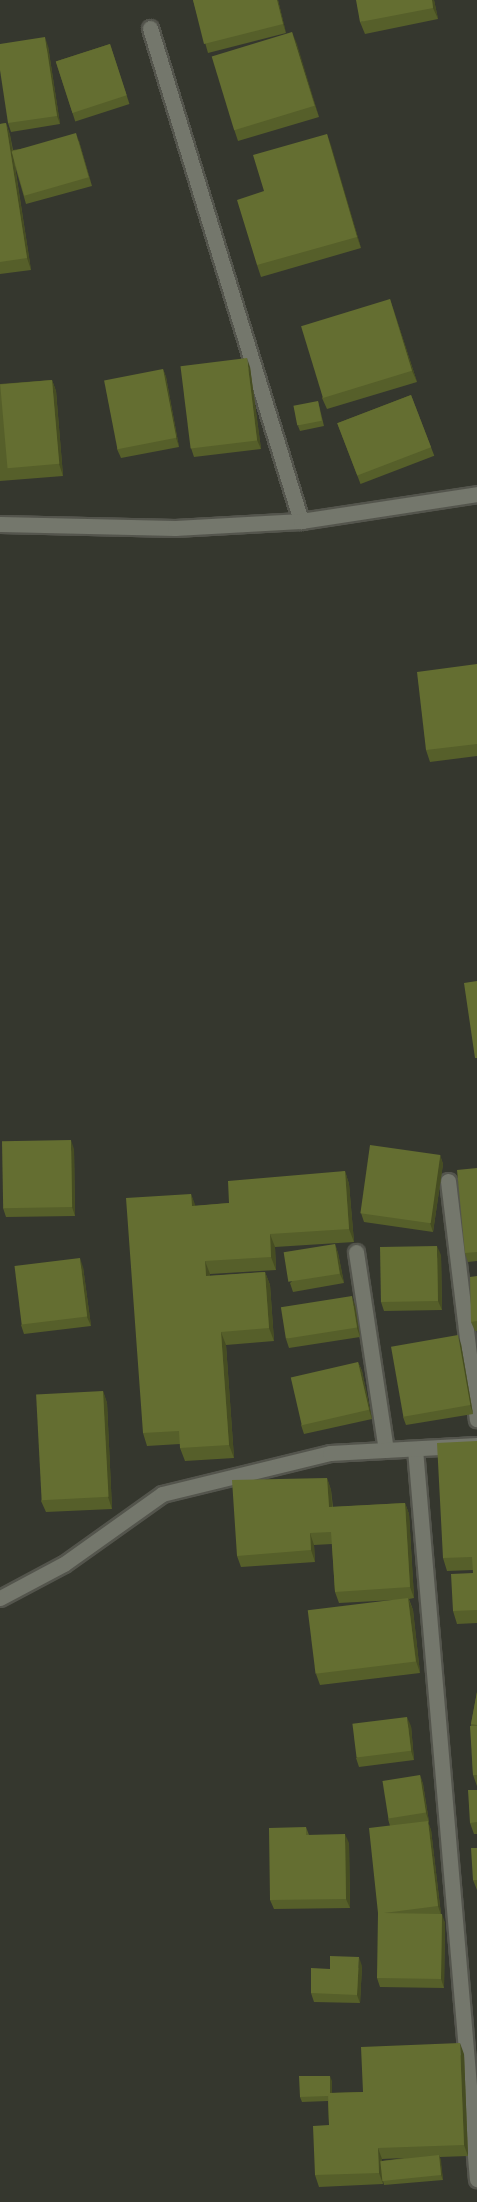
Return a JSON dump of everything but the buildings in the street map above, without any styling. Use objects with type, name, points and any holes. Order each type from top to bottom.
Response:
[{"type":"street","points":[[150,28],[301,521]]},
{"type":"street","points":[[0,524],[175,528],[301,521],[477,494]]},
{"type":"street","points":[[448,1180],[477,1419]]},
{"type":"street","points":[[356,1252],[386,1450]]},
{"type":"street","points":[[0,1598],[64,1564],[162,1494],[330,1453],[477,1445]]},
{"type":"street","points":[[415,1449],[477,2179]]}]
